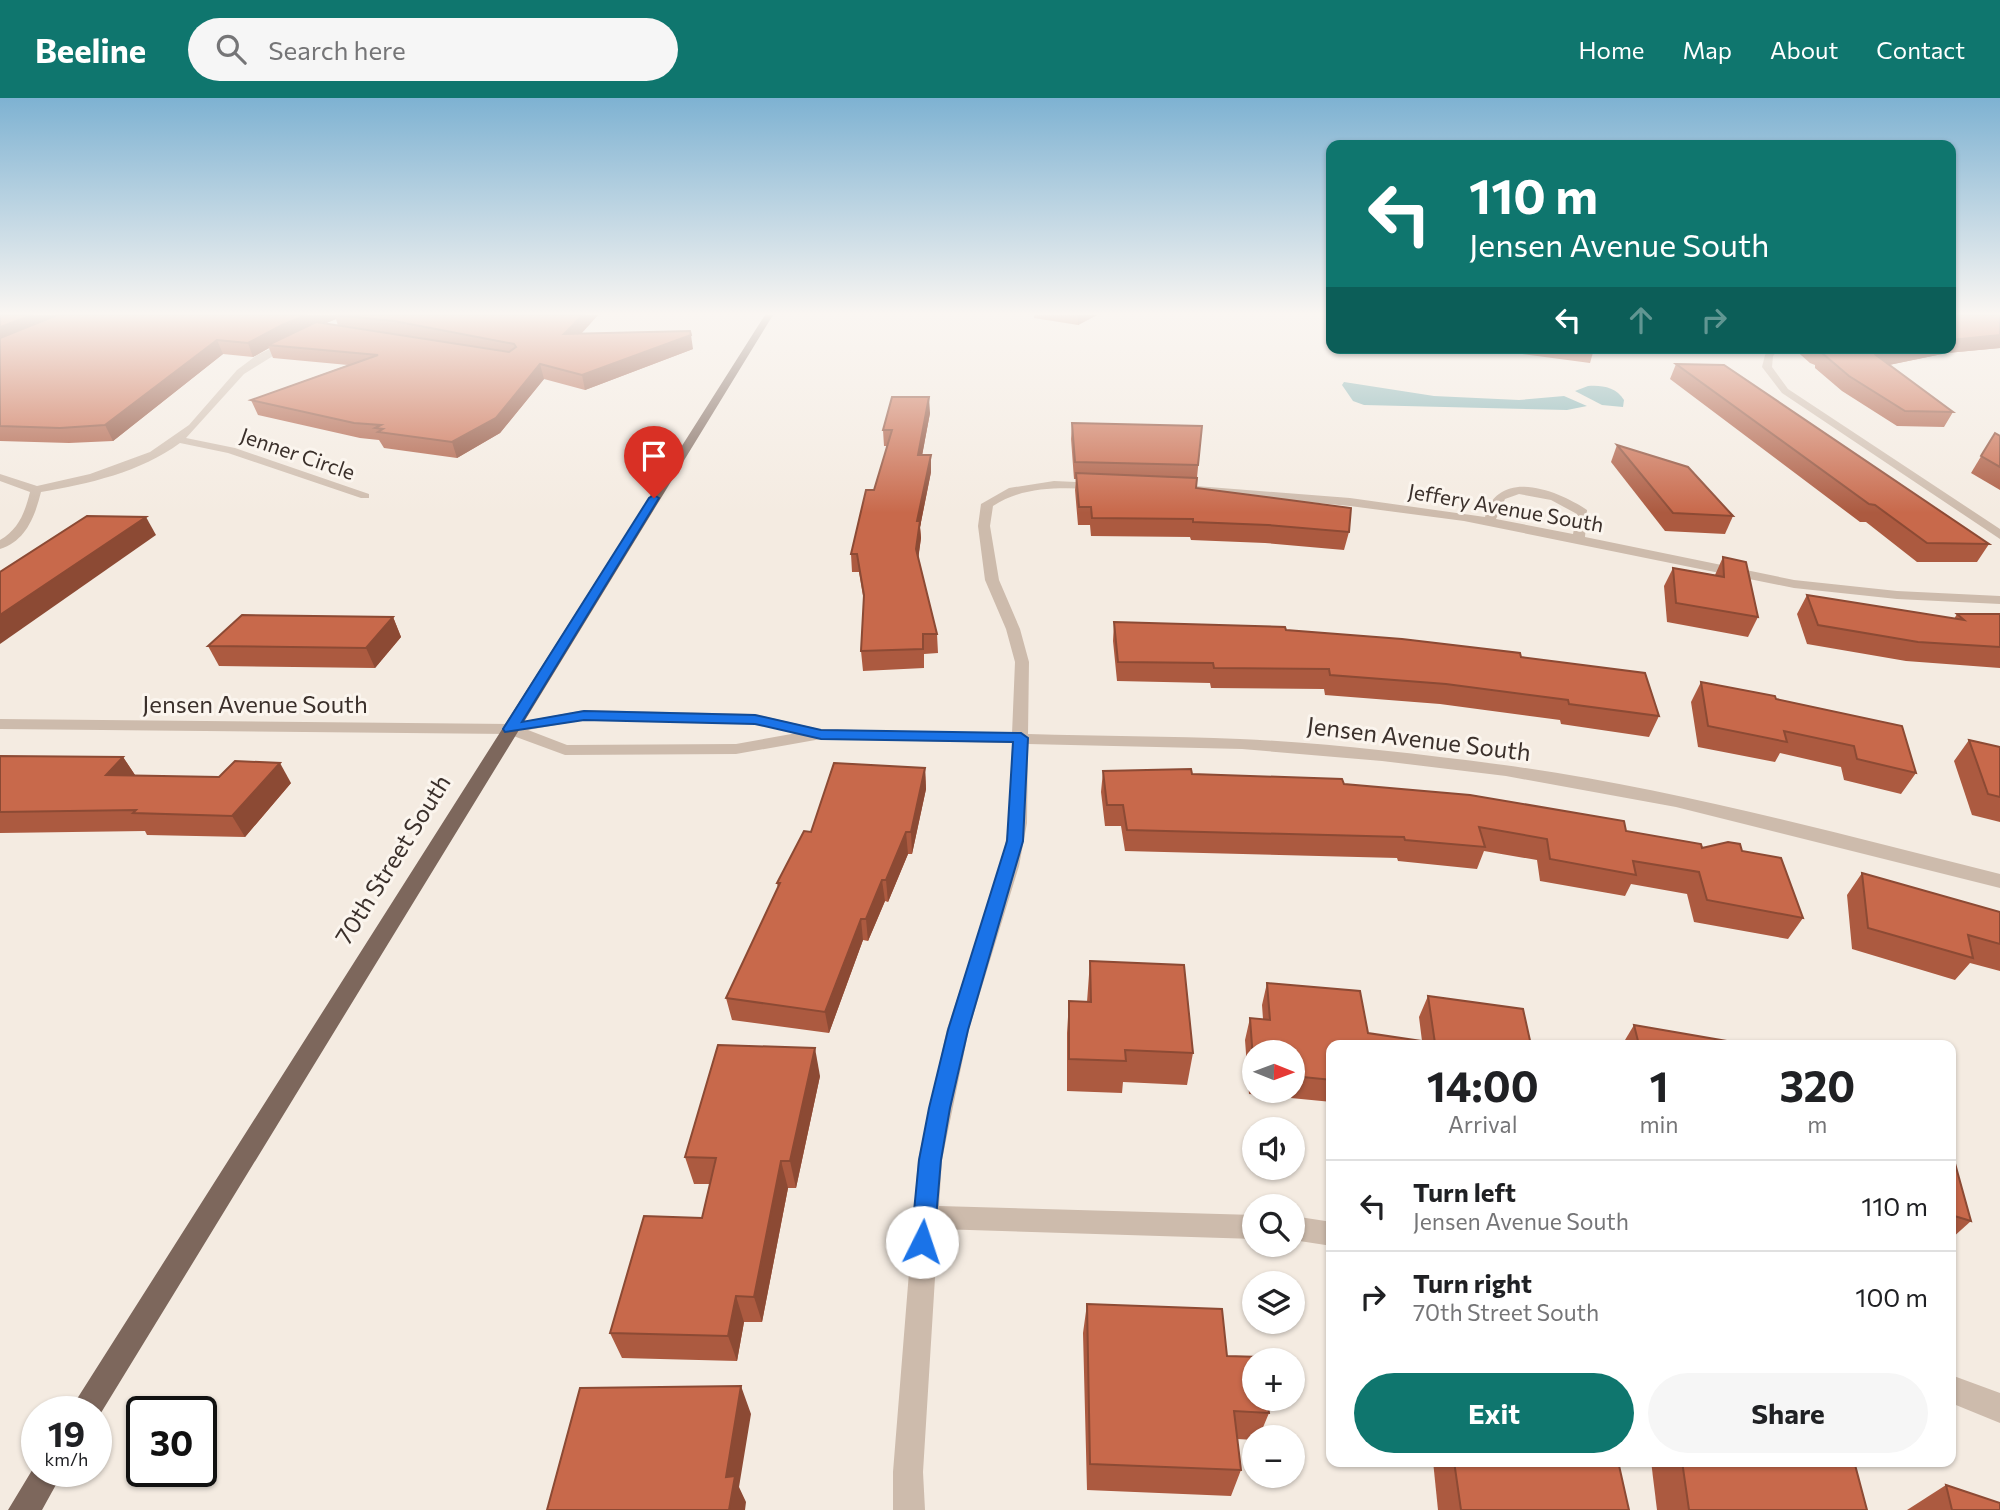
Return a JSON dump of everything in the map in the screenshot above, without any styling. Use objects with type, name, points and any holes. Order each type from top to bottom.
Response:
[{"type":"main road","name":"70th Street South","points":[[95,1396],[729,381]]},
{"type":"main road","points":[[24,1510],[39,1487]]},
{"type":"street","points":[[0,477],[36,490],[66,485],[125,467],[178,439],[208,410],[231,381]]},
{"type":"street","points":[[1775,381],[1785,391],[2000,535]]},
{"type":"street","name":"Jenner Circle","points":[[178,439],[230,450],[365,496]]},
{"type":"street","points":[[909,1510],[908,1472],[930,1160],[958,1030],[1015,841],[1021,738],[1021,662],[1013,629],[992,580],[984,526],[987,504],[1003,492],[1029,485],[1107,486]]},
{"type":"street","name":"Jeffery Avenue South","points":[[1184,489],[1332,500],[1489,522],[1804,585],[1907,597],[2000,600]]},
{"type":"street","points":[[0,545],[12,538],[29,518],[36,490]]},
{"type":"street","points":[[1489,522],[1499,499],[1505,494],[1521,492],[1547,495],[1568,501],[1583,513],[1578,538]]},
{"type":"street","name":"Jensen Avenue South","points":[[0,724],[510,729],[597,716],[755,719],[821,734]]},
{"type":"street","name":"Jensen Avenue South","points":[[510,729],[565,750],[736,749],[821,734],[1242,744],[1382,755],[1506,771],[1676,802],[1830,837],[2000,881]]},
{"type":"street","points":[[924,1217],[1242,1227]]},
{"type":"street","points":[[1305,1230],[1326,1233]]},
{"type":"street","points":[[1956,1391],[2000,1408]]},
{"type":"water","points":[[1344,382],[1434,396],[1519,400],[1564,396],[1587,406],[1567,410],[1364,405],[1353,401],[1342,385]]},
{"type":"water","points":[[1588,386],[1613,390],[1624,400],[1623,407],[1602,405],[1575,391]]},
{"type":"building","points":[[0,381],[163,381],[105,425],[60,428],[0,426]]},
{"type":"building","points":[[305,381],[526,381],[496,418],[452,442],[378,432],[383,429],[375,428],[381,425],[354,423],[251,400]]},
{"type":"building","points":[[1699,381],[1748,381],[1989,544],[1927,543],[1875,505],[1869,504]]},
{"type":"building","points":[[1857,381],[1911,381],[1953,412],[1905,411]]},
{"type":"building","points":[[892,397],[929,397],[918,455],[931,455],[917,521],[920,521],[916,549],[937,634],[923,634],[923,649],[861,651],[864,595],[857,554],[851,554],[866,490],[874,490],[892,430],[883,430]]},
{"type":"building","points":[[1072,423],[1202,426],[1198,465],[1075,462]]},
{"type":"building","points":[[1995,433],[2000,436],[2000,467],[1981,456]]},
{"type":"building","points":[[1617,445],[1688,467],[1733,516],[1673,513]]},
{"type":"building","points":[[1076,473],[1197,478],[1196,488],[1351,508],[1349,532],[1193,522],[1193,519],[1092,518],[1091,507],[1079,507]]},
{"type":"building","points":[[87,516],[146,517],[0,615],[0,572]]},
{"type":"building","points":[[1723,557],[1746,562],[1758,617],[1676,603],[1673,568],[1724,577]]},
{"type":"building","points":[[1807,595],[1964,620],[1957,614],[2000,614],[2000,647],[1918,642],[1818,625]]},
{"type":"building","points":[[242,615],[393,617],[366,648],[208,646]]},
{"type":"building","points":[[1114,622],[1285,627],[1286,630],[1402,639],[1520,653],[1521,657],[1645,673],[1659,716],[1569,704],[1568,700],[1446,684],[1330,675],[1329,669],[1214,668],[1213,663],[1118,662]]},
{"type":"building","points":[[1701,682],[1775,696],[1776,699],[1902,726],[1916,773],[1857,759],[1854,746],[1784,731],[1787,742],[1708,726]]},
{"type":"building","points":[[1969,740],[2000,747],[2000,797],[1988,794]]},
{"type":"building","points":[[0,756],[123,757],[106,775],[219,777],[235,761],[280,763],[232,816],[133,813],[136,810],[0,812]]},
{"type":"building","points":[[834,763],[925,768],[911,832],[906,832],[866,919],[861,919],[825,1012],[726,998],[780,883],[777,883],[804,831],[811,832]]},
{"type":"building","points":[[1191,769],[1192,774],[1342,779],[1344,784],[1470,795],[1624,821],[1626,831],[1701,844],[1702,848],[1728,842],[1740,844],[1742,851],[1781,858],[1803,918],[1707,900],[1699,872],[1633,861],[1636,875],[1550,859],[1547,839],[1479,827],[1485,847],[1405,840],[1404,837],[1127,830],[1123,805],[1107,805],[1103,771]]},
{"type":"building","points":[[1862,873],[2000,912],[2000,944],[1968,935],[1973,958],[1868,928]]},
{"type":"building","points":[[1090,961],[1184,965],[1193,1053],[1125,1050],[1126,1061],[1069,1059],[1069,1001],[1091,1002]]},
{"type":"building","points":[[1267,983],[1360,991],[1368,1033],[1415,1040],[1326,1040],[1326,1079],[1306,1077],[1306,1040],[1252,1040],[1250,1018],[1270,1020]]},
{"type":"building","points":[[1428,996],[1523,1009],[1530,1040],[1435,1040]]},
{"type":"building","points":[[1634,1025],[1721,1040],[1638,1040]]},
{"type":"building","points":[[718,1045],[815,1048],[790,1161],[781,1161],[754,1297],[736,1296],[728,1336],[610,1333],[644,1216],[702,1218],[716,1158],[685,1157]]},
{"type":"building","points":[[1956,1167],[1971,1221],[1956,1216]]},
{"type":"building","points":[[1087,1304],[1222,1309],[1227,1356],[1242,1356],[1242,1411],[1269,1413],[1234,1411],[1241,1470],[1090,1464]]},
{"type":"building","points":[[741,1386],[726,1477],[735,1476],[729,1510],[547,1510],[580,1388]]},
{"type":"building","points":[[1455,1467],[1619,1467],[1629,1510],[1461,1510]]},
{"type":"building","points":[[1683,1467],[1856,1467],[1867,1510],[1689,1510]]},
{"type":"building","points":[[1946,1485],[2000,1503],[2000,1510],[1952,1510]]},
{"type":"route","points":[[654,498],[510,729],[584,716],[755,719],[821,734],[1021,738],[1015,841],[1010,866],[958,1030],[930,1160],[922,1242]]}]
